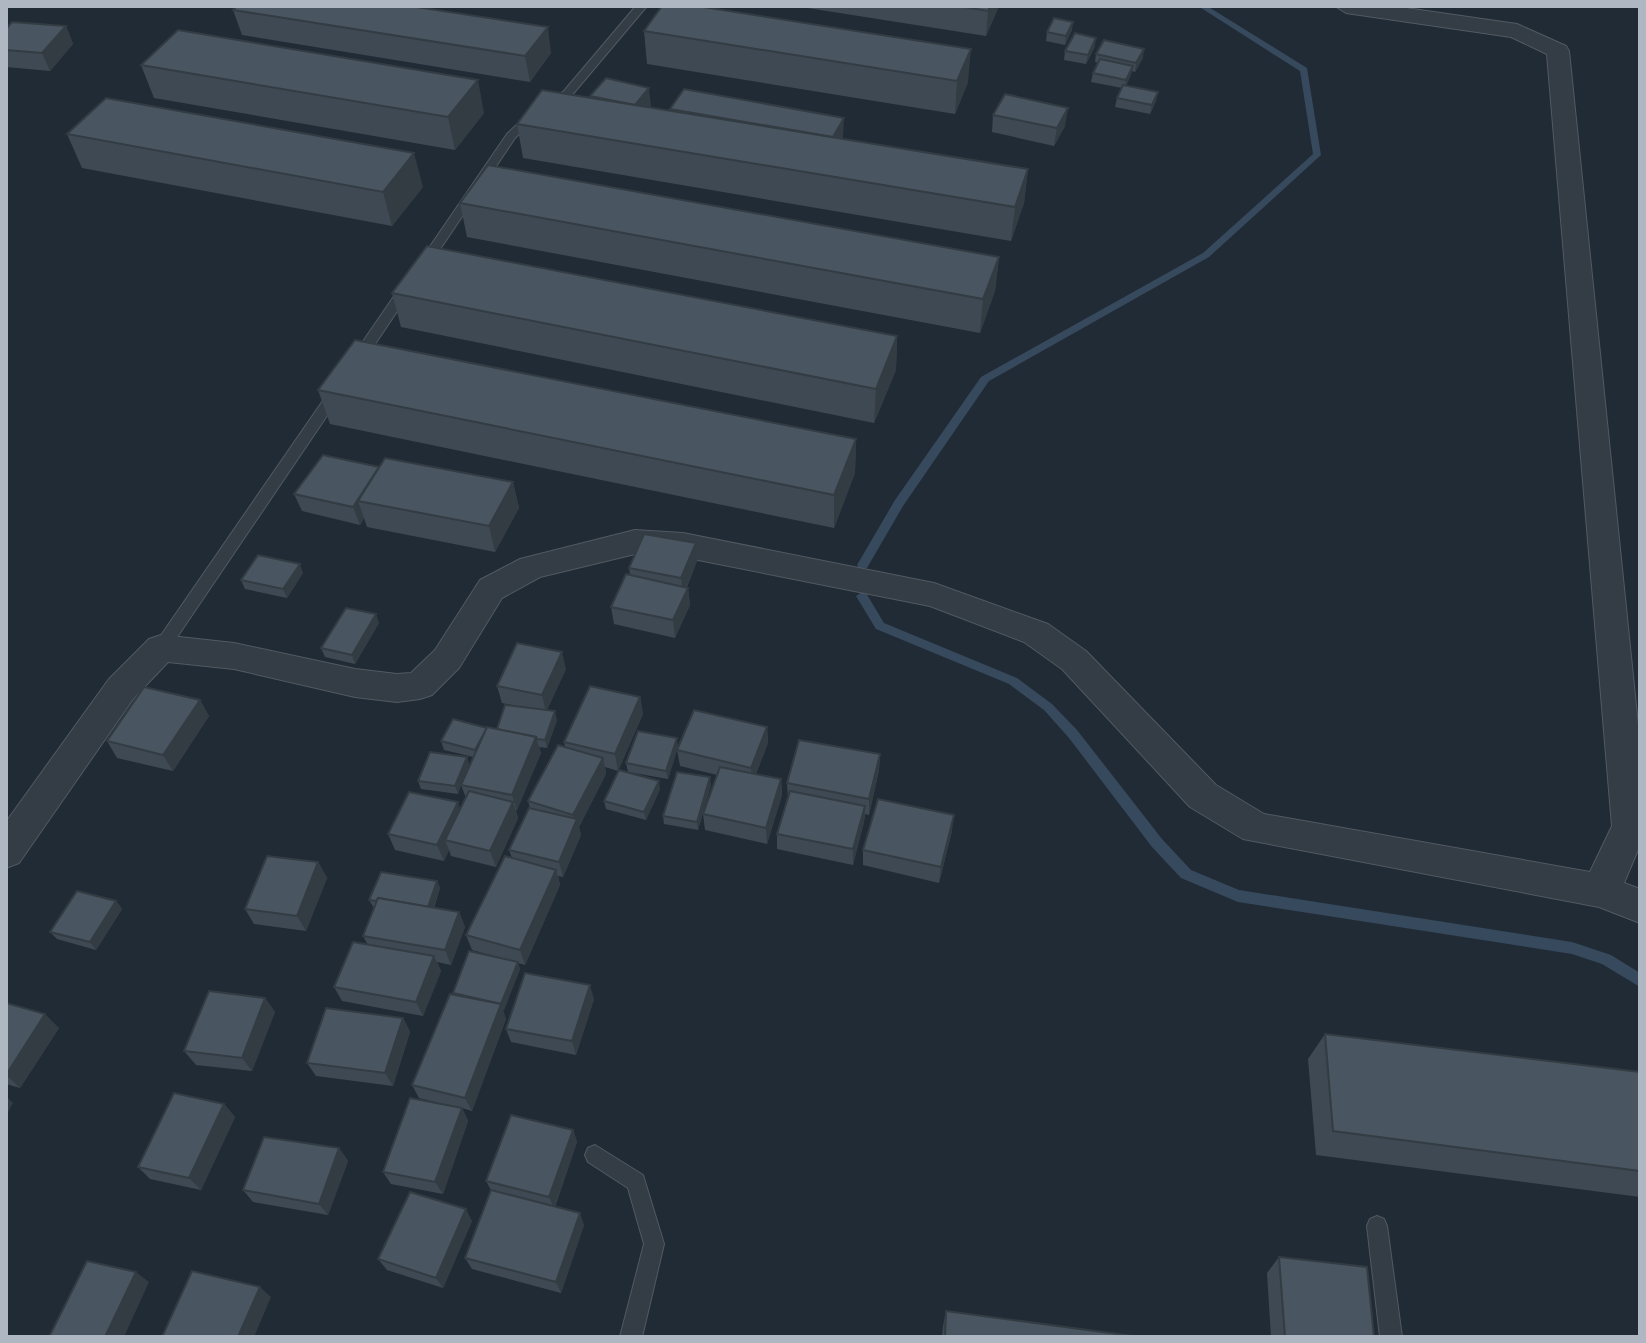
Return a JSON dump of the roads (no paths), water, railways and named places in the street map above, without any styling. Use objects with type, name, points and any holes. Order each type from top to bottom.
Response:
[{"type":"street","points":[[1346,6],[1517,31],[1558,51],[1630,826],[1601,891]]},
{"type":"street","points":[[6,852],[121,689],[161,648],[234,656],[355,683],[397,688],[420,685],[447,659],[491,589],[531,567],[635,542],[683,545],[934,595],[1036,633],[1074,660],[1203,796],[1256,828],[1601,891],[1640,906]]},
{"type":"lane","points":[[349,372],[511,136],[530,118],[568,93],[642,6]]},
{"type":"lane","points":[[161,648],[340,385]]},
{"type":"lane","points":[[595,1155],[636,1182],[654,1244],[631,1337]]},
{"type":"lane","points":[[1377,1226],[1391,1337]]},
{"type":"waterway","points":[[863,565],[899,503],[985,379],[1206,255],[1317,155],[1304,70],[1202,6]]},
{"type":"waterway","points":[[862,596],[880,626],[1013,681],[1048,707],[1073,734],[1157,843],[1186,874],[1238,896],[1572,948],[1606,959],[1640,981]]}]
